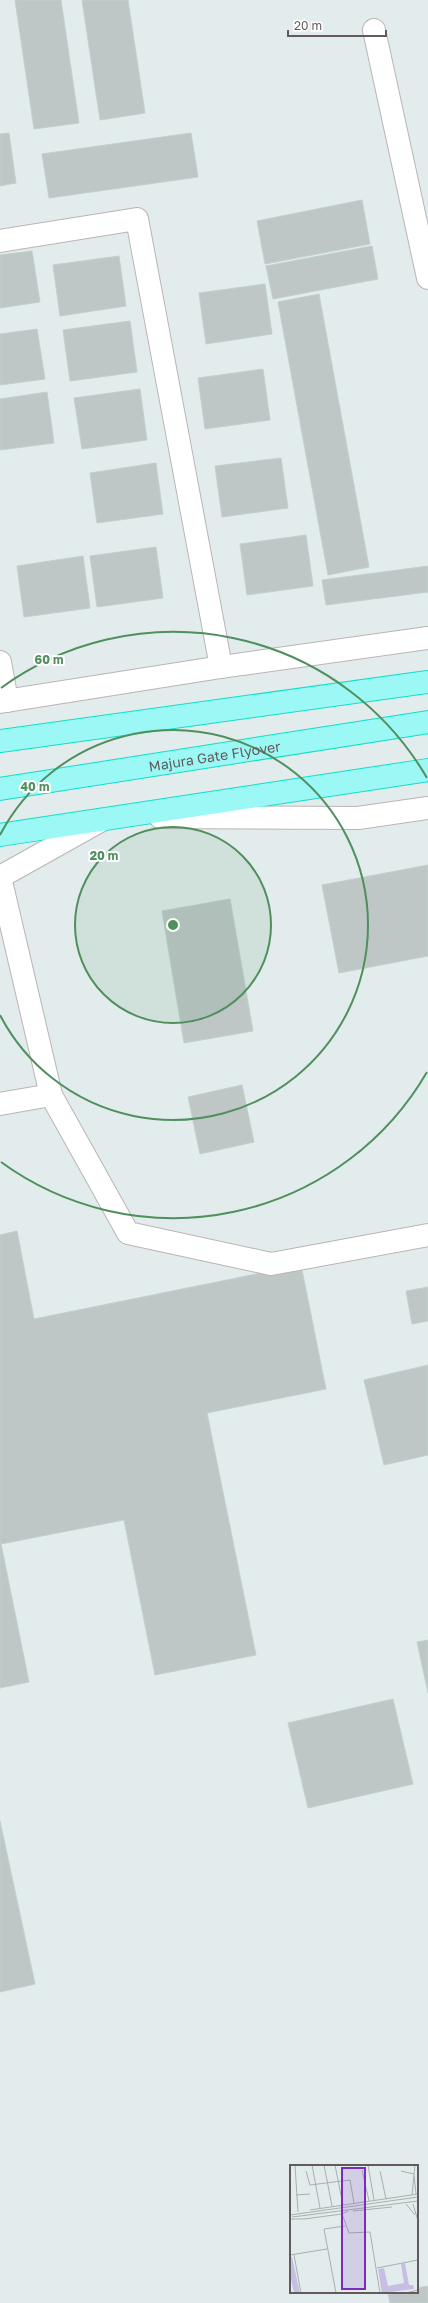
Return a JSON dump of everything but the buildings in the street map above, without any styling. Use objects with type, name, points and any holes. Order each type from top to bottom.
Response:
[{"type":"highway","points":[[0,741],[428,682]]},
{"type":"highway","name":"Majura Gate Flyover","points":[[0,789],[428,722]]},
{"type":"highway","points":[[0,835],[108,817],[428,770]]},
{"type":"street","points":[[374,30],[428,278]]},
{"type":"street","points":[[0,241],[137,219],[221,667]]},
{"type":"street","points":[[0,662],[4,702],[221,667],[428,638]]},
{"type":"street","points":[[428,808],[358,818],[108,817],[0,877],[51,1095],[128,1233],[272,1264],[428,1235]]},
{"type":"street","points":[[0,1104],[51,1095]]}]
